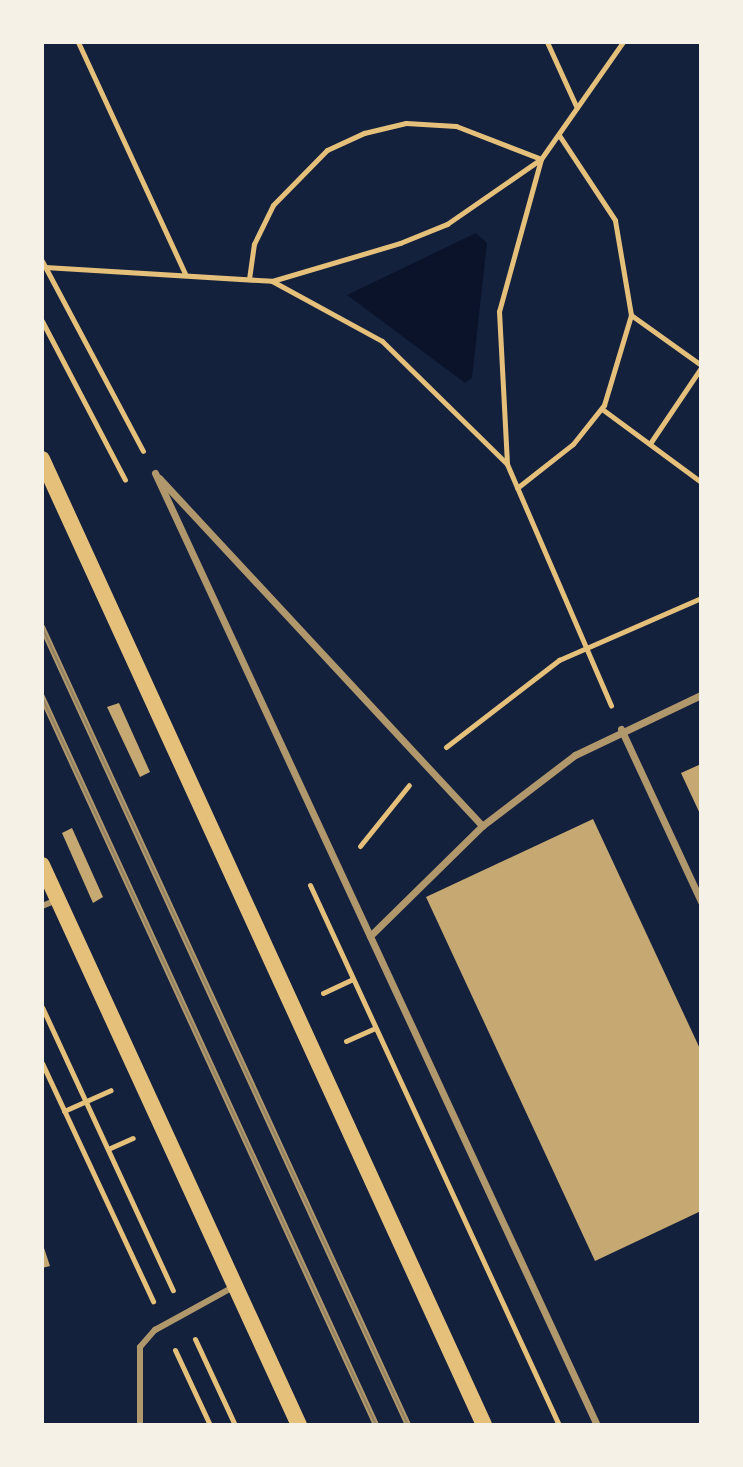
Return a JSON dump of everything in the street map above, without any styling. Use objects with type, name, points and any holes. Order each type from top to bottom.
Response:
[{"type":"main road","points":[[42,459],[484,1425]]},
{"type":"main road","points":[[42,865],[50,903],[299,1425]]},
{"type":"street","points":[[155,473],[482,826]]},
{"type":"street","points":[[155,473],[597,1425]]},
{"type":"street","points":[[370,936],[482,826],[621,729],[701,695]]},
{"type":"street","points":[[621,729],[701,901]]},
{"type":"lane","points":[[42,627],[408,1425]]},
{"type":"lane","points":[[42,697],[376,1425]]},
{"type":"lane","points":[[140,1425],[135,1358],[164,1325],[235,1286]]},
{"type":"path","points":[[78,42],[185,274]]},
{"type":"path","points":[[547,42],[578,109]]},
{"type":"path","points":[[43,264],[272,281],[447,224],[541,159],[623,42]]},
{"type":"path","points":[[249,279],[254,244],[280,196],[327,150],[364,133],[406,123],[456,126],[541,159]]},
{"type":"path","points":[[517,488],[573,444],[602,409],[623,359],[631,315],[615,220],[559,135]]},
{"type":"path","points":[[541,159],[499,311],[507,464],[583,647],[621,729]]},
{"type":"path","points":[[43,264],[155,473]]},
{"type":"path","points":[[272,281],[382,341],[507,464]]},
{"type":"path","points":[[631,315],[701,366],[651,442]]},
{"type":"path","points":[[42,321],[132,495]]},
{"type":"path","points":[[602,409],[651,442],[701,482]]},
{"type":"path","points":[[341,873],[426,766],[515,688],[583,647],[701,598]]},
{"type":"path","points":[[304,872],[559,1425]]},
{"type":"path","points":[[314,997],[383,965]]},
{"type":"path","points":[[42,1007],[235,1425]]},
{"type":"path","points":[[337,1045],[375,1028]]},
{"type":"path","points":[[42,1063],[210,1425]]},
{"type":"path","points":[[64,1111],[116,1088]]},
{"type":"path","points":[[108,1149],[137,1136]]},
{"type":"water","points":[[476,233],[487,243],[472,378],[465,383],[347,295]]},
{"type":"building","points":[[119,703],[150,772],[140,777],[107,707]]},
{"type":"building","points":[[701,764],[701,816],[681,773]]},
{"type":"building","points":[[593,819],[701,1051],[701,1211],[595,1261],[426,897]]},
{"type":"building","points":[[72,828],[103,897],[93,903],[62,833]]},
{"type":"building","points":[[42,1242],[50,1266],[42,1268]]},
{"type":"tram line","points":[[42,627],[408,1425]]},
{"type":"tram line","points":[[42,697],[376,1425]]}]
